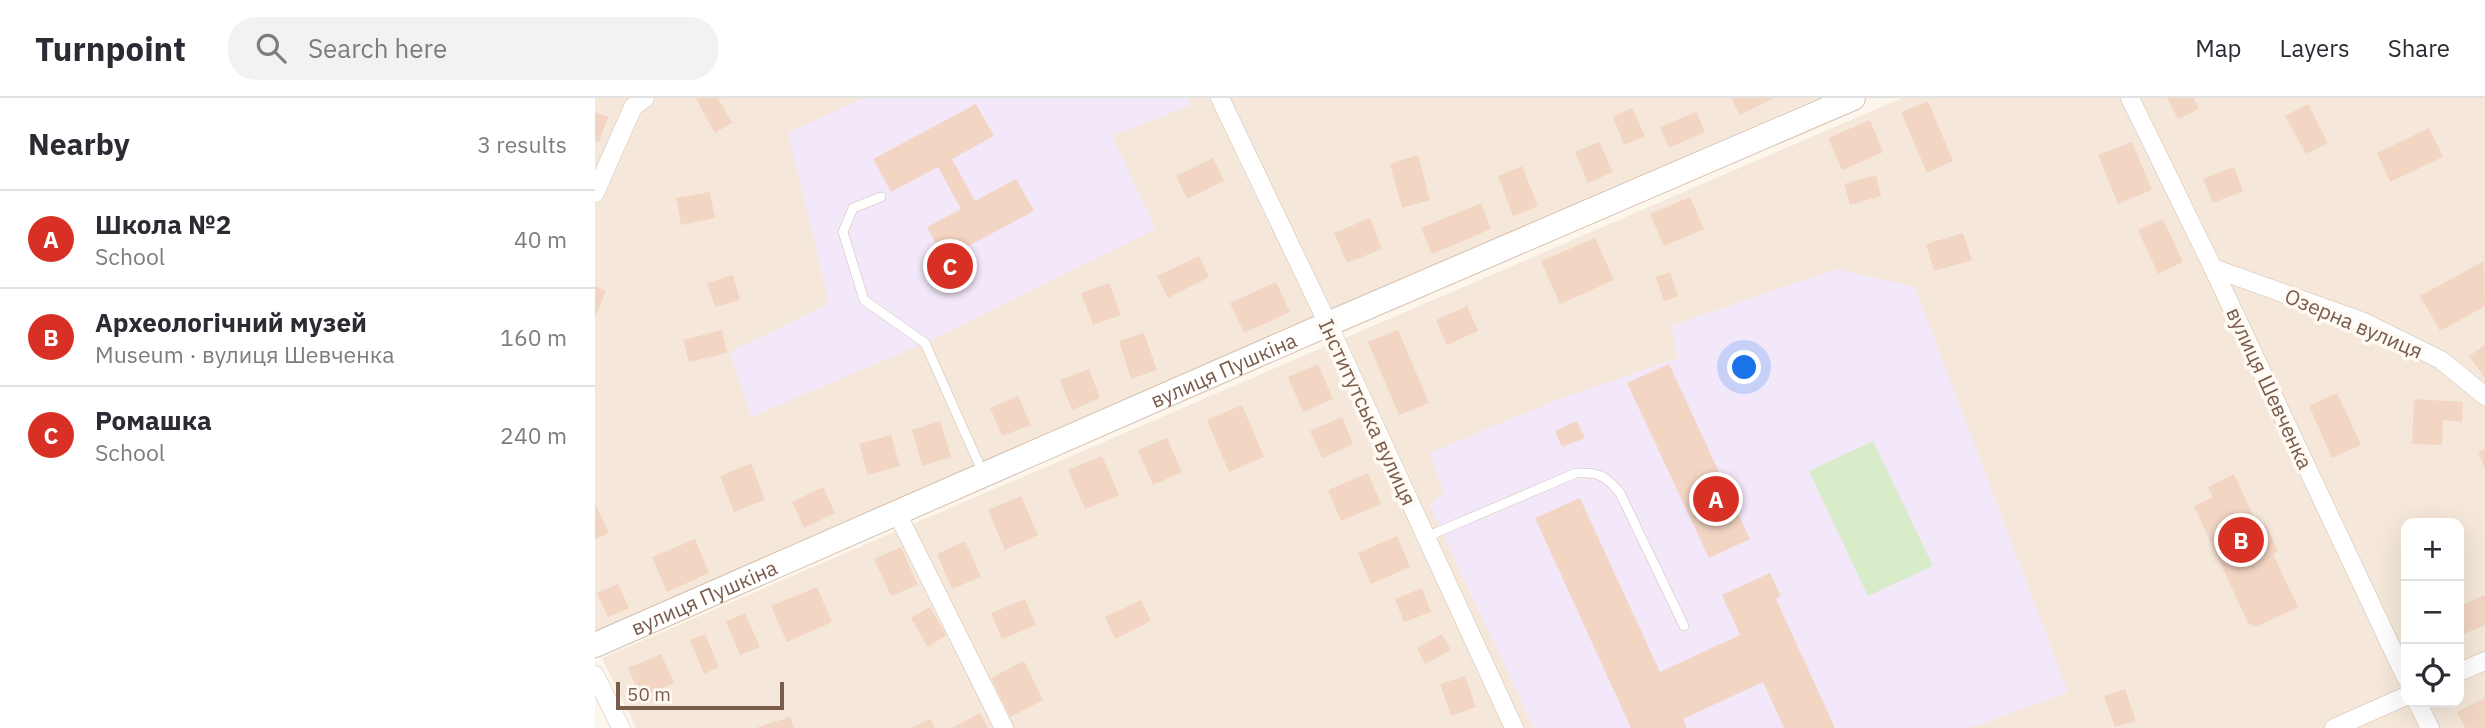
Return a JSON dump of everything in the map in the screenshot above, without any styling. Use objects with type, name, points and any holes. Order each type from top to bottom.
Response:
[{"type":"street","points":[[595,193],[632,107],[645,98]]},
{"type":"street","name":"Інститутська вулиця","points":[[1220,98],[1328,324],[1514,728]]},
{"type":"street","name":"вулиця Пушкіна","points":[[595,645],[1853,98]]},
{"type":"street","name":"вулиця Шевченка","points":[[2130,98],[2401,667]]},
{"type":"street","name":"Озерна вулиця","points":[[2213,268],[2364,322],[2441,360],[2485,396]]},
{"type":"street","points":[[897,513],[1004,728]]},
{"type":"street","points":[[2464,670],[2485,661]]},
{"type":"street","points":[[595,675],[621,728]]},
{"type":"street","points":[[2334,728],[2401,698]]},
{"type":"street","points":[[2420,707],[2430,728]]},
{"type":"lane","points":[[881,197],[853,208],[843,232],[864,300],[925,343],[984,475]]},
{"type":"lane","points":[[1426,537],[1576,472],[1597,472],[1611,482],[1620,494],[1684,626]]},
{"type":"shaded area","points":[[595,98],[1818,98],[595,633]]},
{"type":"shaded area","points":[[863,98],[1188,98],[1191,105],[1112,136],[1156,229],[925,343],[751,417],[730,352],[829,303],[788,133]]},
{"type":"shaded area","points":[[1902,98],[2485,98],[2485,728],[636,728],[602,658]]},
{"type":"shaded area","points":[[1836,269],[1915,287],[2068,692],[1965,728],[1534,728],[1429,505],[1444,492],[1429,453],[1557,400],[1678,358],[1671,326]]},
{"type":"green space","points":[[1873,441],[1933,566],[1868,596],[1809,471]]},
{"type":"building","points":[[718,98],[732,123],[715,133],[696,99]]},
{"type":"building","points":[[1731,98],[1774,98],[1740,115]]},
{"type":"building","points":[[2167,98],[2194,98],[2199,109],[2178,119]]},
{"type":"building","points":[[1928,101],[1953,161],[1927,173],[1901,112]]},
{"type":"building","points":[[976,104],[994,136],[952,159],[975,201],[1016,179],[1034,211],[944,259],[927,227],[961,209],[938,167],[891,192],[873,159]]},
{"type":"building","points":[[2308,104],[2328,143],[2306,154],[2285,116]]},
{"type":"building","points":[[1632,108],[1645,136],[1624,145],[1613,117]]},
{"type":"building","points":[[595,112],[608,117],[599,142],[595,141]]},
{"type":"building","points":[[1696,112],[1705,132],[1669,148],[1660,127]]},
{"type":"building","points":[[1870,120],[1883,152],[1842,170],[1828,138]]},
{"type":"building","points":[[2429,128],[2443,157],[2390,182],[2377,153]]},
{"type":"building","points":[[1599,142],[1613,172],[1588,183],[1575,152]]},
{"type":"building","points":[[2132,142],[2152,190],[2118,204],[2098,155]]},
{"type":"building","points":[[1418,155],[1430,200],[1402,208],[1390,164]]},
{"type":"building","points":[[1213,158],[1224,181],[1187,199],[1176,176]]},
{"type":"building","points":[[1522,166],[1538,206],[1513,216],[1498,176]]},
{"type":"building","points":[[2234,167],[2243,191],[2213,203],[2203,179]]},
{"type":"building","points":[[1876,175],[1881,196],[1850,205],[1844,184]]},
{"type":"building","points":[[710,192],[715,218],[681,225],[676,198]]},
{"type":"building","points":[[1690,197],[1704,229],[1664,246],[1650,214]]},
{"type":"building","points":[[1481,203],[1491,229],[1432,254],[1421,228]]},
{"type":"building","points":[[1370,218],[1382,249],[1347,263],[1334,233]]},
{"type":"building","points":[[2163,219],[2183,262],[2158,274],[2138,230]]},
{"type":"building","points":[[1963,233],[1972,260],[1934,271],[1926,244]]},
{"type":"building","points":[[1595,238],[1614,280],[1560,304],[1541,261]]},
{"type":"building","points":[[1199,256],[1209,277],[1168,298],[1157,276]]},
{"type":"building","points":[[2484,261],[2485,306],[2440,331],[2420,296]]},
{"type":"building","points":[[1670,272],[1678,296],[1664,301],[1656,277]]},
{"type":"building","points":[[733,275],[740,300],[715,307],[707,283]]},
{"type":"building","points":[[1276,282],[1290,312],[1244,333],[1230,303]]},
{"type":"building","points":[[1109,283],[1121,315],[1093,325],[1081,293]]},
{"type":"building","points":[[595,286],[606,291],[595,318]]},
{"type":"building","points":[[1467,306],[1478,331],[1447,345],[1436,320]]},
{"type":"building","points":[[722,330],[727,353],[689,362],[683,340]]},
{"type":"building","points":[[1398,330],[1429,403],[1399,415],[1368,342]]},
{"type":"building","points":[[1144,333],[1157,370],[1131,379],[1119,341]]},
{"type":"building","points":[[2485,345],[2485,378],[2469,356]]},
{"type":"building","points":[[1318,364],[1333,399],[1303,412],[1288,377]]},
{"type":"building","points":[[1669,364],[1750,539],[1709,558],[1627,383]]},
{"type":"building","points":[[1089,369],[1100,398],[1072,410],[1060,380]]},
{"type":"building","points":[[2337,393],[2361,445],[2332,458],[2309,406]]},
{"type":"building","points":[[1018,396],[1031,425],[1002,436],[990,408]]},
{"type":"building","points":[[2414,399],[2463,402],[2462,422],[2443,420],[2442,445],[2412,444]]},
{"type":"building","points":[[1242,405],[1264,457],[1229,472],[1207,420]]},
{"type":"building","points":[[1342,417],[1353,444],[1322,458],[1310,431]]},
{"type":"building","points":[[940,421],[951,457],[922,466],[912,430]]},
{"type":"building","points":[[1577,421],[1585,438],[1562,447],[1555,431]]},
{"type":"building","points":[[891,435],[900,466],[868,475],[859,444]]},
{"type":"building","points":[[1167,438],[1182,472],[1153,485],[1138,450]]},
{"type":"building","points":[[2485,449],[2485,469],[2478,452]]},
{"type":"building","points":[[1102,456],[1119,495],[1085,509],[1068,470]]},
{"type":"building","points":[[751,463],[765,500],[734,512],[720,476]]},
{"type":"building","points":[[1368,473],[1381,504],[1341,521],[1328,490]]},
{"type":"building","points":[[2234,474],[2259,528],[2266,525],[2278,551],[2273,554],[2298,607],[2256,627],[2248,623],[2194,506],[2213,497],[2208,487]]},
{"type":"building","points":[[823,487],[835,513],[804,528],[792,502]]},
{"type":"building","points":[[1021,496],[1038,535],[1005,550],[988,510]]},
{"type":"building","points":[[1580,498],[1660,672],[1740,635],[1722,595],[1770,573],[1781,596],[1776,599],[1835,728],[1784,728],[1763,682],[1683,719],[1687,728],[1631,728],[1535,518]]},
{"type":"building","points":[[595,503],[609,533],[595,539]]},
{"type":"building","points":[[1397,536],[1410,567],[1371,584],[1358,553]]},
{"type":"building","points":[[695,539],[709,573],[667,592],[652,557]]},
{"type":"building","points":[[965,541],[981,577],[952,589],[937,554]]},
{"type":"building","points":[[901,547],[918,585],[891,596],[874,559]]},
{"type":"building","points":[[618,584],[629,608],[608,617],[597,593]]},
{"type":"building","points":[[817,587],[832,622],[787,642],[771,606]]},
{"type":"building","points":[[1422,588],[1431,612],[1404,622],[1395,599]]},
{"type":"building","points":[[2485,595],[2485,625],[2464,634],[2464,604]]},
{"type":"building","points":[[1025,599],[1036,625],[1002,639],[991,613]]},
{"type":"building","points":[[1141,600],[1151,621],[1115,639],[1105,617]]},
{"type":"building","points":[[930,607],[946,635],[928,647],[911,618]]},
{"type":"building","points":[[745,613],[760,647],[740,655],[726,622]]},
{"type":"building","points":[[705,634],[719,667],[704,674],[690,640]]},
{"type":"building","points":[[1442,634],[1451,650],[1425,664],[1417,648]]},
{"type":"building","points":[[661,654],[674,683],[641,697],[628,668]]},
{"type":"building","points":[[1024,661],[1043,700],[1010,717],[991,678]]},
{"type":"building","points":[[1465,676],[1476,707],[1451,716],[1440,684]]},
{"type":"building","points":[[2125,689],[2136,721],[2115,727],[2104,696]]},
{"type":"building","points":[[2485,698],[2485,728],[2465,728],[2457,712]]},
{"type":"building","points":[[980,713],[988,728],[952,728]]},
{"type":"building","points":[[790,717],[794,728],[758,728],[758,727]]},
{"type":"building","points":[[930,719],[935,728],[911,728]]},
{"type":"place","name":"Ромашка","points":[[950,266]]},
{"type":"place","name":"Школа №2","points":[[1716,499]]},
{"type":"place","name":"Археологічний музей","points":[[2241,540]]}]
